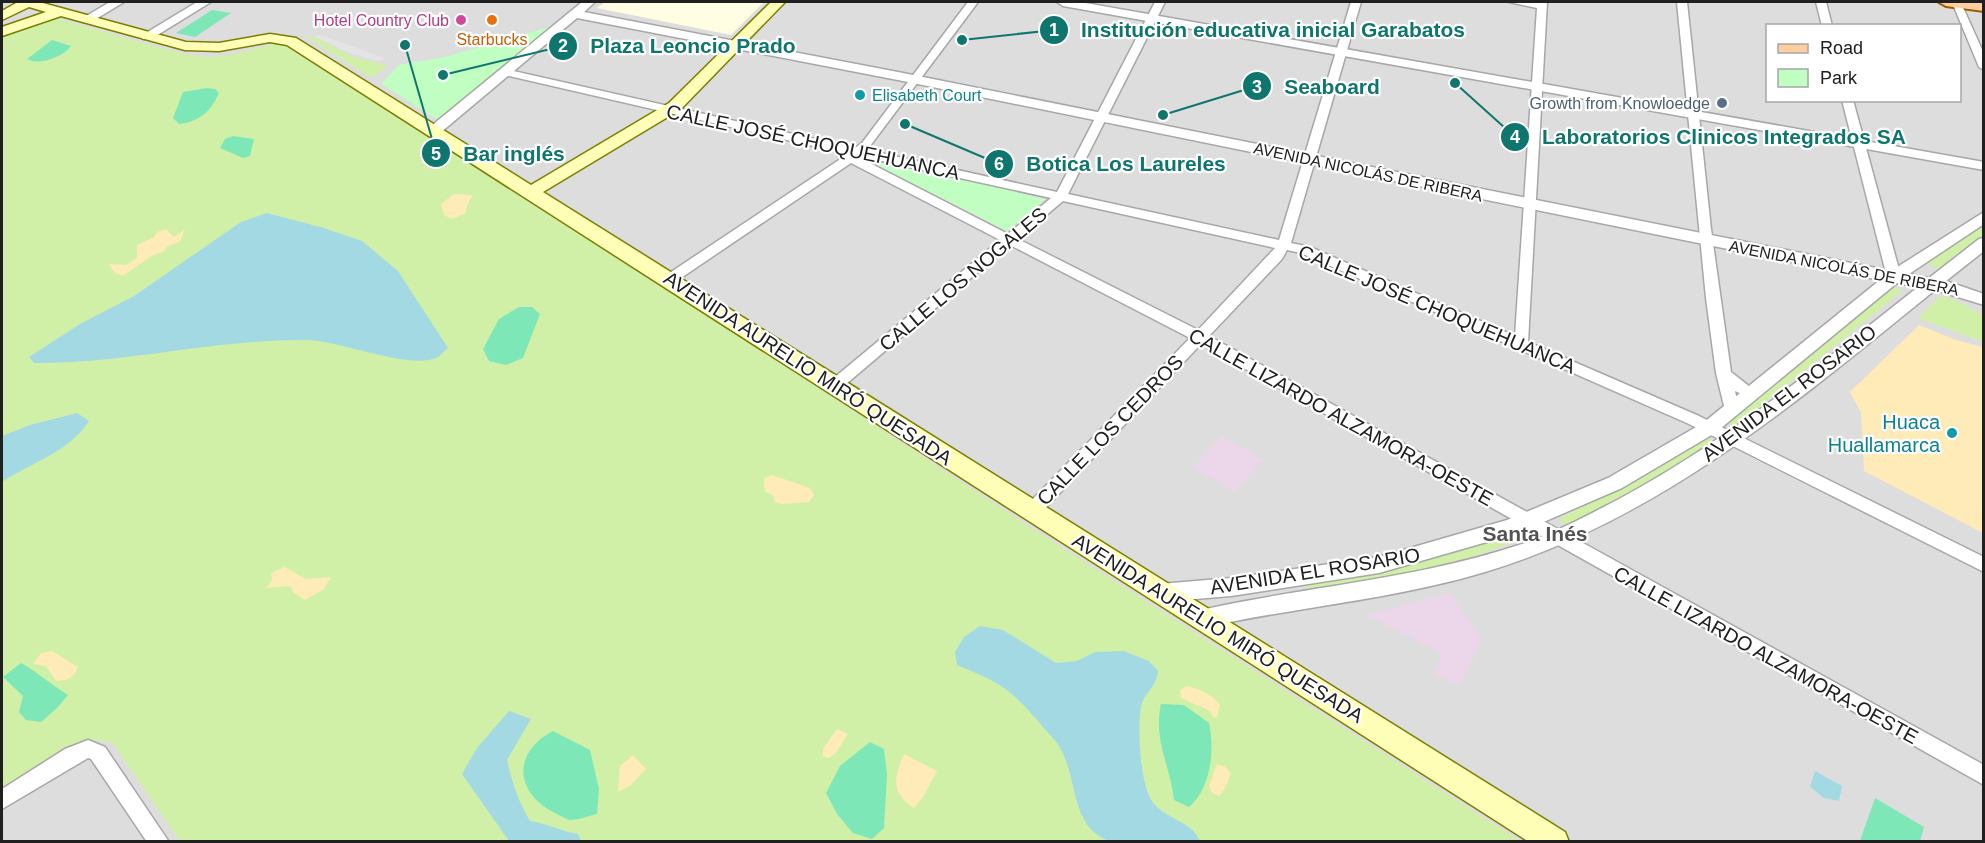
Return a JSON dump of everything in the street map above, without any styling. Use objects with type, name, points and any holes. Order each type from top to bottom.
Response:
[{"type":"main road","name":"AVENIDA AURELIO MIRÓ QUESADA","points":[[28,2],[196,48],[230,46],[270,38],[291,40],[1554,842]]},
{"type":"main road","points":[[2,16],[28,2]]},
{"type":"main road","points":[[2,25],[28,2]]},
{"type":"main road","points":[[532,191],[668,111],[778,2]]},
{"type":"main road","points":[[1951,2],[1983,7]]},
{"type":"main road","points":[[2,32],[61,12]]},
{"type":"street","points":[[87,19],[118,2]]},
{"type":"street","points":[[147,36],[205,2]]},
{"type":"street","points":[[435,130],[589,2]]},
{"type":"street","points":[[670,279],[866,145],[973,2]]},
{"type":"street","points":[[1063,2],[1983,166]]},
{"type":"street","name":"CALLE LOS NOGALES","points":[[834,386],[1061,196],[1160,2]]},
{"type":"street","name":"CALLE LOS CEDROS","points":[[1032,511],[1277,256],[1310,160],[1356,2]]},
{"type":"street","points":[[1514,2],[1542,4],[1521,344]]},
{"type":"street","points":[[1682,2],[1691,114],[1722,373],[1732,410]]},
{"type":"street","points":[[1821,2],[1826,24]]},
{"type":"street","points":[[1951,2],[1983,67]]},
{"type":"street","name":"AVENIDA NICOLÁS DE RIBERA","points":[[574,14],[738,44],[1894,278],[1932,283],[1983,300]]},
{"type":"street","name":"CALLE JOSÉ CHOQUEHUANCA","points":[[505,72],[854,155],[1061,196],[1283,244],[1326,257],[1709,428],[1983,566]]},
{"type":"street","points":[[1848,102],[1894,278]]},
{"type":"street","name":"CALLE LIZARDO ALZAMORA-OESTE","points":[[854,155],[1009,240],[1200,337],[1983,776]]},
{"type":"street","name":"AVENIDA EL ROSARIO","points":[[1160,593],[1231,587],[1379,565],[1434,551],[1527,522],[1615,483],[1709,428],[1894,278],[1983,218]]},
{"type":"street","name":"AVENIDA EL ROSARIO","points":[[1202,619],[1318,596],[1390,586],[1450,573],[1557,538],[1638,499],[1734,440],[1983,243]]},
{"type":"street","points":[[1722,373],[1736,385],[1752,394]]},
{"type":"street","points":[[1231,587],[1226,598],[1228,604],[1242,610]]},
{"type":"street","points":[[2,800],[72,754],[88,749],[98,753],[159,842]]},
{"type":"shaded area","points":[[2,2],[1983,2],[1983,841],[2,841]]},
{"type":"shaded area","points":[[605,2],[764,2],[731,35],[597,8]]},
{"type":"shaded area","points":[[317,35],[384,58],[379,61],[349,53],[314,36]]},
{"type":"shaded area","points":[[1222,436],[1263,460],[1234,492],[1193,467]]},
{"type":"shaded area","points":[[1450,593],[1481,639],[1460,686],[1434,673],[1443,654],[1367,615]]},
{"type":"green space","points":[[212,10],[231,13],[195,37],[176,33]]},
{"type":"green space","points":[[53,17],[185,54],[209,57],[231,55],[281,42],[549,211],[1033,529],[1520,841],[180,841],[112,742],[84,739],[2,791],[2,38]]},
{"type":"green space","points":[[546,28],[551,29],[440,121],[381,84],[399,65],[445,57]]},
{"type":"green space","points":[[305,36],[317,38],[353,57],[387,65],[374,77],[368,76]]},
{"type":"green space","points":[[52,40],[71,46],[62,54],[51,59],[32,61],[27,59]]},
{"type":"green space","points":[[215,89],[219,93],[212,105],[193,121],[179,124],[173,118],[183,92]]},
{"type":"green space","points":[[233,136],[254,139],[250,156],[243,158],[220,148],[225,139]]},
{"type":"green space","points":[[878,158],[1045,199],[1007,231],[871,162]]},
{"type":"green space","points":[[1983,221],[1983,237],[1939,269],[1925,262]]},
{"type":"green space","points":[[1892,286],[1902,291],[1735,427],[1725,421]]},
{"type":"green space","points":[[1940,296],[1951,298],[1983,315],[1983,342],[1918,318]]},
{"type":"green space","points":[[519,307],[532,307],[540,314],[523,358],[506,365],[489,361],[483,349],[499,319]]},
{"type":"green space","points":[[1704,434],[1718,443],[1637,494],[1567,527],[1559,519],[1626,482]]},
{"type":"green space","points":[[1515,529],[1526,538],[1434,570],[1309,590],[1303,579]]},
{"type":"green space","points":[[21,663],[68,695],[41,722],[26,720],[19,712],[23,696],[3,677]]},
{"type":"green space","points":[[1161,704],[1184,705],[1209,723],[1212,745],[1210,768],[1202,790],[1189,807],[1174,800],[1159,729]]},
{"type":"green space","points":[[553,731],[590,750],[599,789],[597,814],[570,820],[540,803],[525,783],[523,772],[525,760],[540,740]]},
{"type":"green space","points":[[870,742],[884,749],[887,774],[884,828],[872,839],[853,833],[837,814],[826,793],[840,766]]},
{"type":"green space","points":[[1875,798],[1924,827],[1920,841],[1860,841]]},
{"type":"sand","points":[[454,194],[473,195],[467,205],[466,213],[452,219],[444,215],[441,204]]},
{"type":"sand","points":[[166,229],[174,237],[185,230],[180,241],[167,247],[163,252],[153,255],[123,276],[114,272],[109,264],[126,265],[137,258],[137,245]]},
{"type":"sand","points":[[1919,325],[1956,340],[1983,347],[1983,533],[1864,471],[1861,413],[1850,392]]},
{"type":"sand","points":[[772,475],[810,488],[814,495],[809,502],[782,504],[775,502],[773,495],[765,492],[764,478]]},
{"type":"sand","points":[[285,567],[306,579],[331,577],[323,590],[305,600],[294,593],[290,586],[266,588],[272,581],[271,573]]},
{"type":"sand","points":[[52,651],[78,667],[70,678],[56,681],[46,666],[33,664],[41,653]]},
{"type":"sand","points":[[1186,686],[1205,692],[1218,702],[1220,705],[1217,717],[1214,718],[1210,711],[1181,698],[1180,690]]},
{"type":"sand","points":[[837,729],[848,734],[835,754],[829,758],[823,757],[823,749]]},
{"type":"sand","points":[[904,754],[937,771],[923,797],[914,808],[901,796],[896,784],[896,777]]},
{"type":"sand","points":[[633,755],[646,769],[632,784],[618,792],[620,766]]},
{"type":"sand","points":[[1217,764],[1225,767],[1231,774],[1219,796],[1211,792],[1209,786]]},
{"type":"water","points":[[267,213],[362,241],[398,271],[448,348],[438,357],[426,360],[393,358],[321,341],[307,340],[238,343],[102,360],[34,363],[29,357],[80,324],[134,296],[241,222]]},
{"type":"water","points":[[77,413],[89,421],[71,441],[2,482],[2,436],[30,425]]},
{"type":"water","points":[[980,626],[1003,630],[1056,663],[1077,661],[1095,652],[1124,651],[1149,661],[1158,671],[1155,682],[1141,707],[1140,744],[1146,787],[1150,798],[1160,810],[1186,825],[1200,841],[1110,841],[1097,834],[1081,814],[1070,773],[1059,746],[1010,693],[993,681],[957,665],[955,652],[964,637]]},
{"type":"water","points":[[509,711],[531,719],[507,760],[526,814],[530,821],[578,834],[581,841],[509,841],[462,774],[477,748]]},
{"type":"water","points":[[1815,771],[1842,786],[1839,801],[1824,798],[1810,787]]},
{"type":"place","name":"Hotel Country Club","points":[[461,20]]},
{"type":"place","name":"Starbucks","points":[[492,20]]},
{"type":"place","name":"Institución educativa inicial Garabatos","points":[[962,40]]},
{"type":"place","name":"Bar inglés","points":[[405,45]]},
{"type":"place","name":"Plaza Leoncio Prado","points":[[443,75]]},
{"type":"place","name":"Laboratorios Clinicos Integrados SA","points":[[1455,83]]},
{"type":"place","name":"Elisabeth Court","points":[[860,95]]},
{"type":"place","name":"Growth from Knowloedge","points":[[1722,103]]},
{"type":"place","name":"Seaboard","points":[[1163,115]]},
{"type":"place","name":"Botica Los Laureles","points":[[905,124]]},
{"type":"place","name":"Huaca Huallamarca","points":[[1952,433]]},
{"type":"district","name":"Santa Inés","points":[[1535,533]]}]
